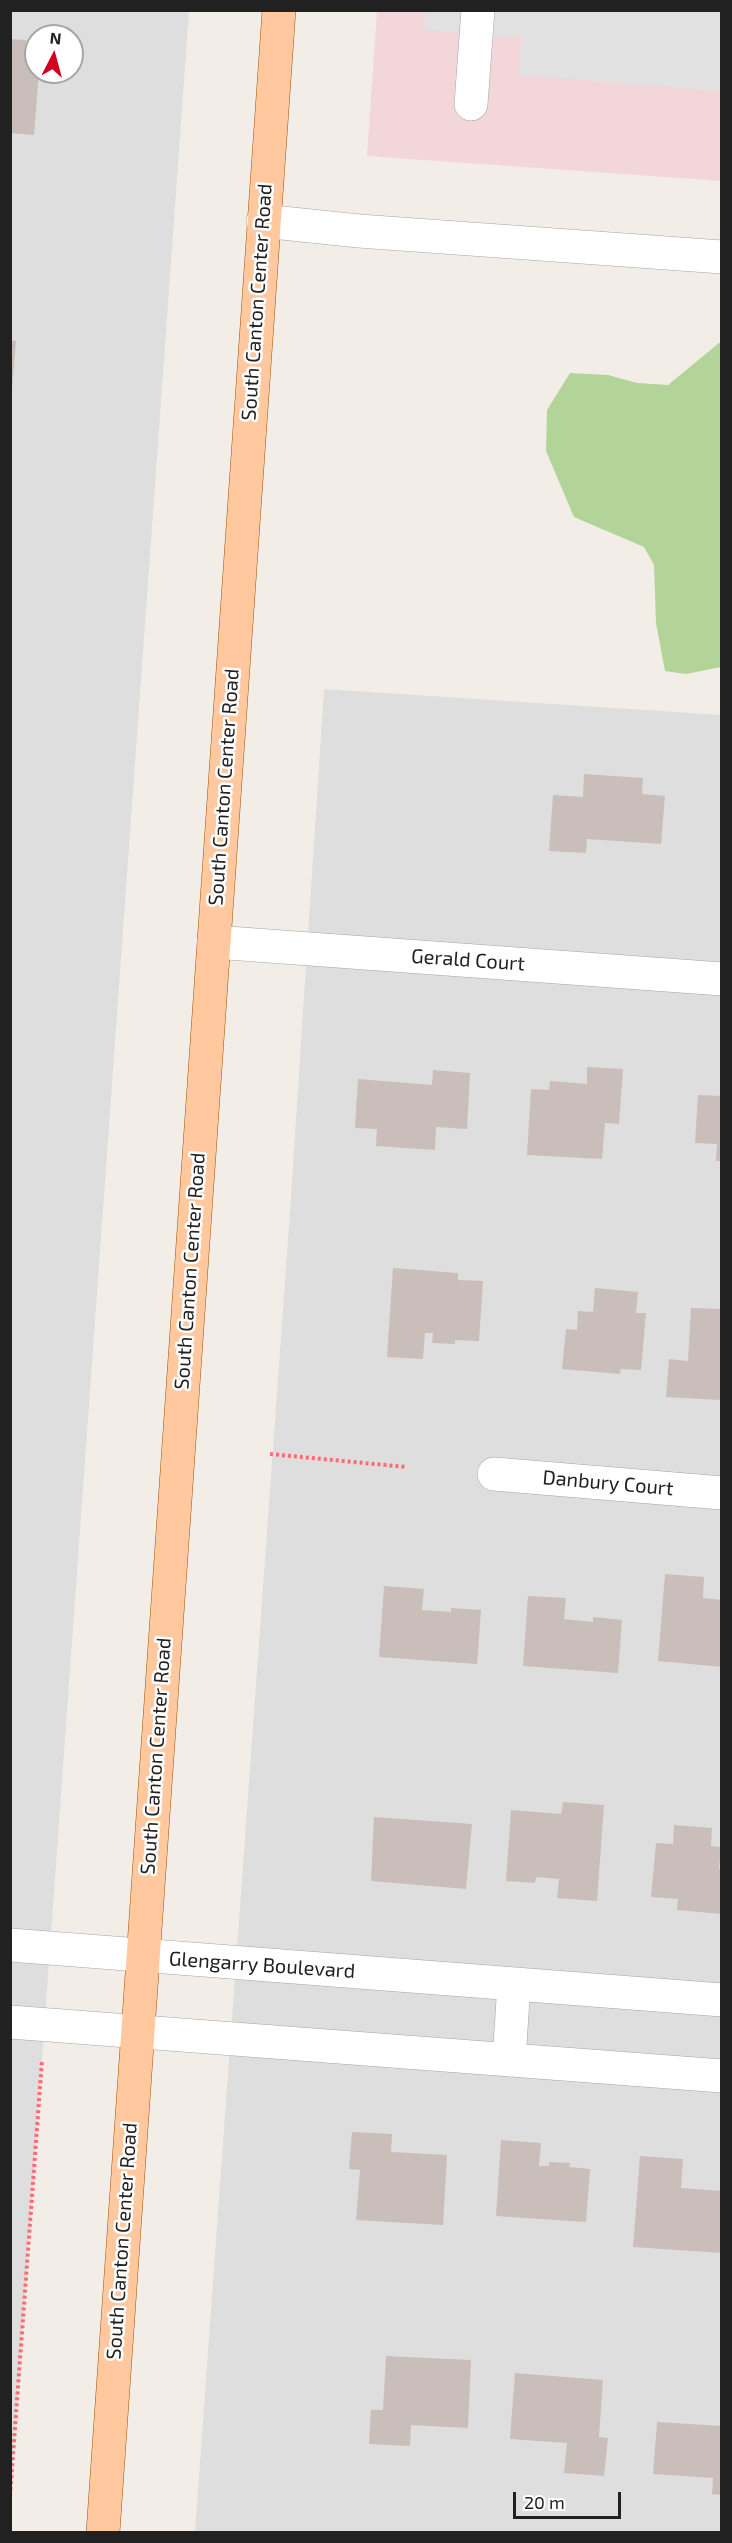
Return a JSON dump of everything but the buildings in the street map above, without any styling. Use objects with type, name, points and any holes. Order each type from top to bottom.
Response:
[{"type":"main road","name":"South Canton Center Road","points":[[103,2532],[262,221],[279,10]]},
{"type":"street","points":[[471,104],[478,10]]},
{"type":"street","points":[[262,221],[359,231],[722,257]]},
{"type":"street","name":"Gerald Court","points":[[214,942],[722,979]]},
{"type":"street","name":"Danbury Court","points":[[494,1474],[722,1493]]},
{"type":"street","name":"Glengarry Boulevard","points":[[10,1945],[722,2000]]},
{"type":"street","points":[[508,2060],[514,1984]]},
{"type":"street","points":[[10,2022],[722,2076]]},
{"type":"path","points":[[270,1454],[406,1467]]},
{"type":"path","points":[[10,2496],[45,2025]]},
{"type":"shaded area","points":[[11,11],[189,11],[11,2491]]},
{"type":"shaded area","points":[[377,11],[721,11],[721,181],[367,156]]},
{"type":"shaded area","points":[[426,11],[721,11],[721,91],[519,75],[522,37],[424,30]]},
{"type":"shaded area","points":[[324,689],[721,715],[721,2532],[195,2532],[290,1212]]},
{"type":"green space","points":[[719,343],[722,343],[721,667],[686,674],[665,671],[656,623],[654,565],[644,547],[574,517],[546,451],[547,410],[570,373],[608,375],[637,383],[668,385]]}]
